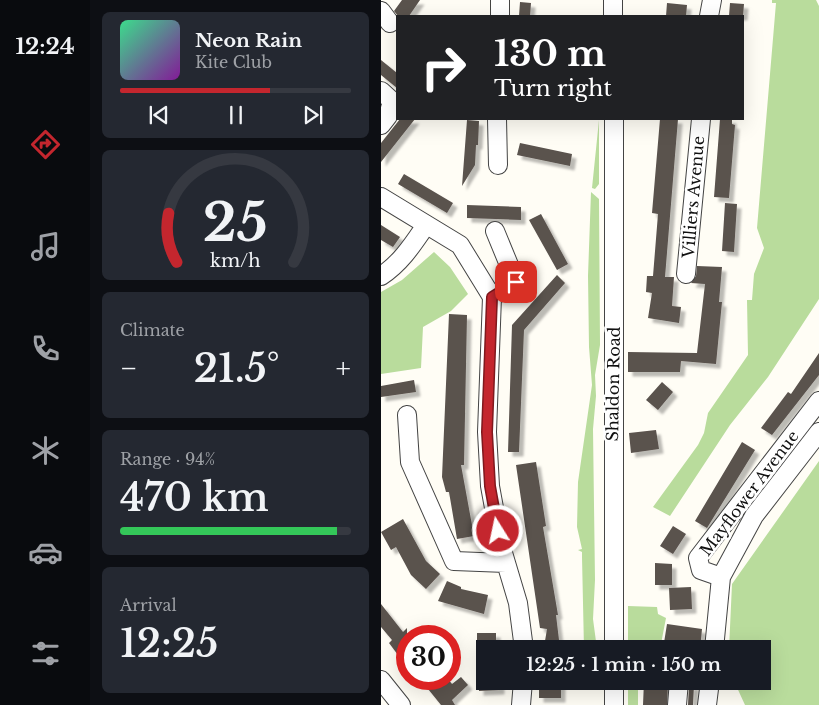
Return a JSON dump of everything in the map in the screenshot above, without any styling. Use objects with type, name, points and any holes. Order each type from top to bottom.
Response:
[{"type":"street","points":[[500,0],[500,15]]},
{"type":"street","points":[[613,0],[613,15]]},
{"type":"street","points":[[709,15],[711,0]]},
{"type":"street","points":[[381,91],[392,101],[389,116],[381,125]]},
{"type":"street","points":[[497,120],[498,165]]},
{"type":"street","name":"Shaldon Road","points":[[614,120],[614,640]]},
{"type":"street","name":"Villiers Avenue","points":[[686,274],[701,120]]},
{"type":"street","points":[[381,197],[461,245],[492,297],[487,432],[490,486],[506,563],[518,603],[523,640]]},
{"type":"street","points":[[381,276],[392,268],[427,225]]},
{"type":"street","points":[[492,297],[516,282],[495,232]]},
{"type":"street","name":"Mayflower Avenue","points":[[721,577],[701,570],[699,558],[819,401]]},
{"type":"street","points":[[407,415],[410,462],[453,561],[506,563]]},
{"type":"street","points":[[715,640],[721,577],[754,516],[819,432]]},
{"type":"street","points":[[381,680],[401,705]]},
{"type":"street","points":[[521,705],[522,690]]},
{"type":"street","points":[[614,690],[614,705]]},
{"type":"street","points":[[677,705],[678,690]]},
{"type":"street","points":[[709,692],[719,705]]},
{"type":"green space","points":[[772,0],[816,0],[819,6],[819,299],[768,377],[730,425],[670,516],[653,507],[698,445],[704,433],[708,413],[748,355],[747,300],[752,300],[754,274],[764,248],[757,228],[776,3],[772,3]]},
{"type":"green space","points":[[599,120],[599,184],[595,189],[592,188]]},
{"type":"green space","points":[[591,192],[599,199],[600,345],[595,375],[596,396],[593,429],[595,580],[593,619],[596,640],[584,640],[582,552],[578,550],[582,549],[577,527],[578,482],[592,385],[589,347],[588,276]]},
{"type":"green space","points":[[434,252],[450,267],[468,294],[451,311],[423,327],[421,368],[381,374],[381,292],[402,280]]},
{"type":"green space","points":[[819,461],[819,705],[745,705],[738,690],[771,690],[771,640],[729,640],[732,584]]},
{"type":"green space","points":[[628,606],[657,607],[658,614],[666,618],[662,640],[628,640]]},
{"type":"green space","points":[[628,690],[638,690],[638,705],[628,705]]},
{"type":"building","points":[[402,0],[420,0],[410,15],[397,15],[394,11]]},
{"type":"building","points":[[520,2],[531,3],[530,15],[519,15]]},
{"type":"building","points":[[667,3],[687,5],[686,15],[666,15]]},
{"type":"building","points":[[730,3],[744,4],[743,15],[729,15]]},
{"type":"building","points":[[381,60],[396,72],[396,87],[381,75]]},
{"type":"building","points":[[399,120],[414,120],[381,162],[381,143]]},
{"type":"building","points":[[467,120],[479,121],[478,145],[476,145],[475,165],[462,186]]},
{"type":"building","points":[[660,120],[678,120],[665,277],[674,277],[672,306],[681,307],[679,323],[648,318],[652,293],[646,292],[647,276],[653,276],[658,214],[652,213]]},
{"type":"building","points":[[720,120],[732,120],[732,124],[735,125],[729,198],[714,197]]},
{"type":"building","points":[[520,143],[572,154],[570,166],[517,155]]},
{"type":"building","points":[[404,174],[453,203],[447,213],[398,184]]},
{"type":"building","points":[[725,203],[737,204],[734,252],[722,251]]},
{"type":"building","points":[[467,205],[521,207],[521,220],[467,218]]},
{"type":"building","points":[[541,214],[568,264],[557,270],[529,220]]},
{"type":"building","points":[[381,225],[400,237],[393,247],[381,240]]},
{"type":"building","points":[[697,266],[722,267],[719,302],[722,302],[716,364],[681,361],[680,372],[628,372],[628,352],[697,353],[705,284],[691,283],[696,276]]},
{"type":"building","points":[[557,275],[565,283],[524,330],[519,452],[508,452],[512,325]]},
{"type":"building","points":[[449,314],[467,315],[464,465],[461,465],[474,536],[457,539],[449,492],[446,492],[442,477]]},
{"type":"building","points":[[819,353],[819,375],[772,435],[761,428],[788,392],[791,394]]},
{"type":"building","points":[[414,380],[416,392],[381,397],[381,386]]},
{"type":"building","points":[[662,382],[673,392],[658,410],[646,400]]},
{"type":"building","points":[[656,430],[659,449],[631,453],[629,433]]},
{"type":"building","points":[[742,442],[755,450],[707,528],[695,521]]},
{"type":"building","points":[[536,462],[546,526],[543,527],[558,615],[556,615],[559,640],[545,640],[547,629],[540,628],[516,465]]},
{"type":"building","points":[[403,519],[426,561],[440,574],[426,589],[411,575],[396,547],[391,550],[381,532]]},
{"type":"building","points":[[673,526],[686,534],[673,554],[660,546]]},
{"type":"building","points":[[655,563],[672,564],[672,585],[655,585]]},
{"type":"building","points":[[447,581],[461,587],[461,589],[488,595],[484,614],[438,601]]},
{"type":"building","points":[[691,587],[692,609],[670,610],[669,588]]},
{"type":"building","points":[[381,604],[398,625],[396,652],[389,643],[392,640],[381,627]]},
{"type":"building","points":[[667,624],[702,629],[701,640],[664,640]]},
{"type":"building","points":[[477,633],[496,633],[496,640],[477,640]]},
{"type":"building","points":[[461,677],[468,685],[452,700],[455,705],[441,705],[429,690],[461,690]]},
{"type":"building","points":[[539,690],[561,690],[561,698],[539,698]]},
{"type":"building","points":[[644,690],[668,690],[667,705],[643,705]]},
{"type":"building","points":[[689,690],[694,690],[693,705],[688,705]]},
{"type":"route","points":[[498,531],[490,486],[487,432],[492,297],[516,282]]}]
